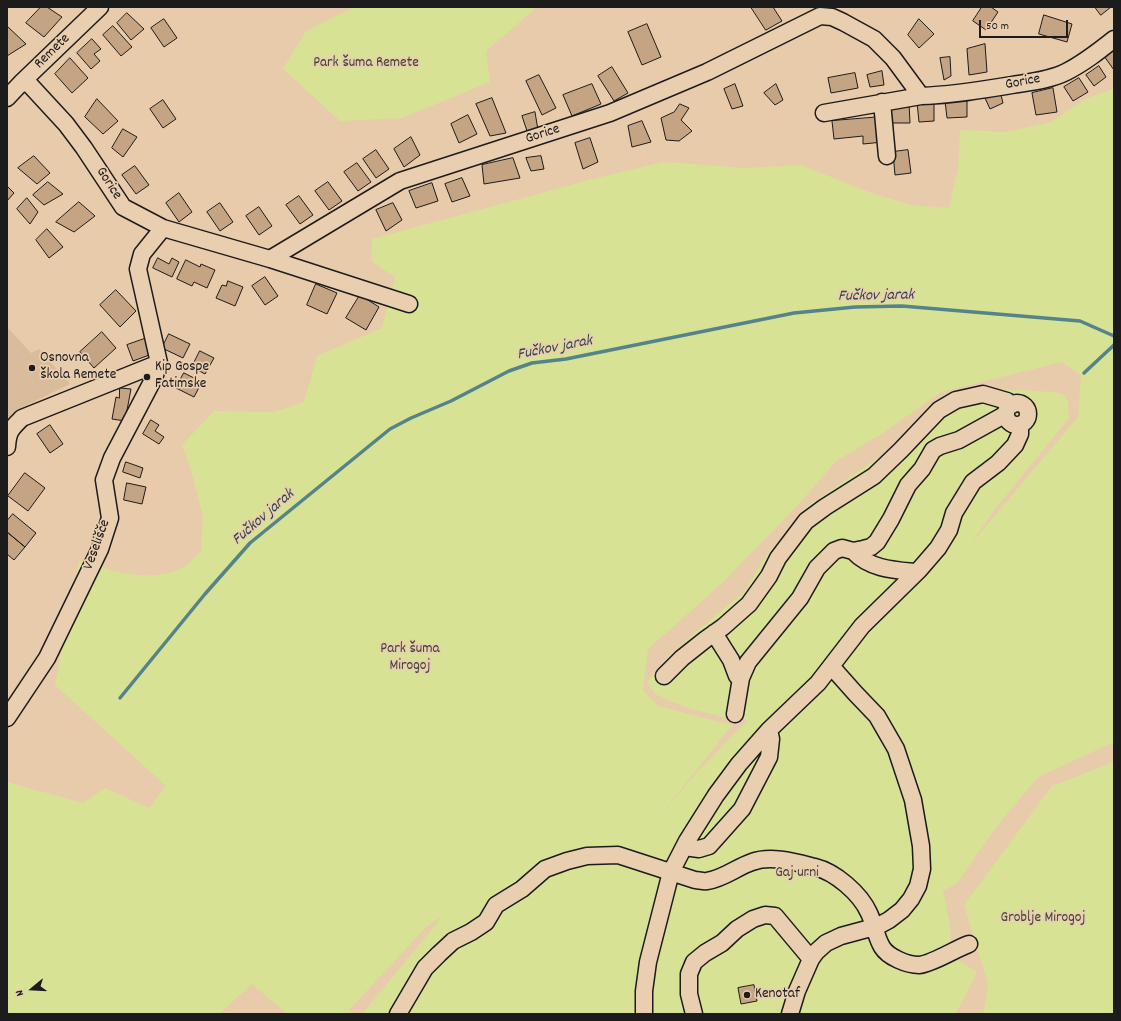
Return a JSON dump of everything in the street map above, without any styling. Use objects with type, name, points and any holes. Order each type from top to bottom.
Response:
[{"type":"street","name":"Remete","points":[[7,98],[100,7]]},
{"type":"street","name":"Gorice","points":[[270,259],[400,181],[610,113],[707,72],[825,11],[832,17],[874,39],[893,58],[921,96]]},
{"type":"street","name":"Gorice","points":[[824,113],[882,102],[992,88],[1052,77],[1065,72],[1096,54],[1114,39]]},
{"type":"street","name":"Gorice","points":[[22,82],[30,85],[66,124],[84,148],[123,207],[163,228],[270,259],[409,304]]},
{"type":"street","points":[[882,102],[887,156]]},
{"type":"street","points":[[7,447],[7,436],[10,430],[22,418],[159,363],[138,269],[142,254],[163,228]]},
{"type":"street","name":"Veselišče","points":[[7,718],[47,658],[100,549],[110,518],[104,480],[112,458],[154,378],[159,363]]},
{"type":"street","points":[[644,1014],[644,991],[648,962],[671,872],[684,848],[716,795],[739,764],[769,730],[818,684],[862,626],[938,548],[950,530],[954,514],[973,482],[998,463],[1015,445],[1020,434],[1020,425],[1012,423],[1008,420],[1009,409],[1007,401],[984,394],[956,400],[939,410],[874,476],[825,507],[806,522],[778,558],[769,576],[749,604],[682,658],[664,676]]},
{"type":"street","points":[[735,714],[741,678],[748,662],[800,598],[817,568],[834,551],[842,548],[853,551],[871,547],[877,542],[891,519],[908,485],[922,469],[934,450],[940,446],[960,440],[984,428],[1009,409]]},
{"type":"street","points":[[853,551],[857,556],[884,569],[916,572]]},
{"type":"street","points":[[714,633],[731,660],[737,676],[741,678]]},
{"type":"street","points":[[790,1014],[797,991],[811,959],[816,952],[826,942],[841,936],[874,927],[889,920],[902,910],[911,899],[918,886],[922,869],[921,846],[913,800],[896,749],[877,716],[831,666]]},
{"type":"street","points":[[684,848],[699,849],[709,846],[742,809],[769,757],[771,739],[769,730]]},
{"type":"street","points":[[398,1014],[425,968],[453,941],[486,922],[496,905],[522,889],[545,869],[587,856],[618,855],[695,880],[707,881],[716,879],[753,861],[774,859],[797,862],[817,867],[836,877],[854,891],[868,911],[882,947],[895,958],[919,965],[969,944]]},
{"type":"street","points":[[694,1014],[689,994],[689,974],[694,962],[705,953],[722,943],[737,929],[753,918],[765,915],[775,916],[811,959]]},
{"type":"shaded area","name":"Osnovna škola Remete","points":[[7,327],[31,353],[39,349],[70,384],[17,410],[7,425]]},
{"type":"green space","name":"Park šuma Remete","points":[[354,7],[537,7],[486,51],[490,82],[402,118],[340,121],[283,69],[306,31]]},
{"type":"green space","name":"Park šuma Mirogoj","points":[[1114,89],[1114,742],[1038,777],[996,827],[957,883],[943,891],[950,924],[951,958],[953,957],[977,972],[956,1014],[362,1014],[443,916],[426,927],[349,1010],[353,1014],[287,1014],[252,984],[219,1014],[7,1014],[7,782],[83,803],[105,788],[149,808],[166,786],[55,685],[79,561],[117,572],[155,575],[168,573],[183,568],[201,551],[203,516],[191,470],[182,445],[214,411],[274,412],[304,402],[317,356],[382,328],[395,277],[371,261],[372,239],[589,180],[663,162],[745,168],[801,165],[866,191],[910,205],[949,208],[958,168],[960,130],[1006,132],[1051,122],[1087,98]],"holes":[[[1062,362],[1081,376],[1078,417],[970,545],[995,509],[1069,418],[1068,403],[1065,395],[1053,392],[975,388],[903,441],[805,508],[766,556],[744,592],[668,657],[647,682],[655,694],[688,708],[734,720],[748,720],[699,770],[657,820],[732,725],[658,706],[643,690],[648,649],[722,583],[798,505],[836,461],[883,433],[941,392]]]},
{"type":"green space","name":"Groblje Mirogoj","points":[[1114,762],[1114,1014],[983,1014],[988,984],[964,905],[1052,786]]},
{"type":"building","points":[[41,7],[47,7],[62,17],[44,37],[26,23]]},
{"type":"building","points":[[751,7],[773,7],[782,21],[766,30]]},
{"type":"building","points":[[982,7],[991,7],[998,12],[986,30],[973,21]]},
{"type":"building","points":[[1095,7],[1111,7],[1101,15]]},
{"type":"building","points":[[127,13],[144,29],[131,40],[117,23]]},
{"type":"building","points":[[1044,15],[1072,24],[1067,42],[1039,34]]},
{"type":"building","points":[[164,19],[177,38],[164,47],[151,28]]},
{"type":"building","points":[[919,19],[934,34],[919,48],[908,35]]},
{"type":"building","points":[[647,24],[661,57],[642,65],[628,32]]},
{"type":"building","points":[[7,26],[26,44],[7,56]]},
{"type":"building","points":[[113,26],[132,47],[121,56],[103,35]]},
{"type":"building","points":[[92,39],[101,49],[94,54],[100,61],[91,69],[77,53]]},
{"type":"building","points":[[985,44],[987,72],[969,75],[967,49]]},
{"type":"building","points":[[1114,50],[1114,70],[1104,56]]},
{"type":"building","points":[[950,57],[951,76],[944,80],[940,58]]},
{"type":"building","points":[[70,58],[88,78],[72,93],[55,74]]},
{"type":"building","points":[[1099,66],[1106,77],[1094,86],[1086,75]]},
{"type":"building","points":[[612,67],[628,93],[614,101],[598,76]]},
{"type":"building","points":[[882,71],[884,85],[870,87],[867,75]]},
{"type":"building","points":[[855,73],[858,88],[831,93],[828,78]]},
{"type":"building","points":[[539,75],[556,108],[542,115],[526,81]]},
{"type":"building","points":[[1079,78],[1088,92],[1073,101],[1064,87]]},
{"type":"building","points":[[592,84],[601,104],[572,116],[563,95]]},
{"type":"building","points":[[735,84],[743,106],[732,109],[724,89]]},
{"type":"building","points":[[776,84],[783,100],[775,105],[764,93]]},
{"type":"building","points":[[1053,88],[1057,112],[1036,115],[1032,93]]},
{"type":"building","points":[[1001,95],[1003,103],[990,109],[985,98]]},
{"type":"building","points":[[492,98],[506,133],[490,136],[476,104]]},
{"type":"building","points":[[97,99],[118,121],[103,134],[85,117]]},
{"type":"building","points":[[967,99],[967,117],[947,118],[945,101]]},
{"type":"building","points":[[163,100],[176,119],[163,128],[150,109]]},
{"type":"building","points":[[934,101],[934,121],[919,122],[917,102]]},
{"type":"building","points":[[909,103],[910,123],[892,123],[891,104]]},
{"type":"building","points":[[680,104],[689,108],[681,120],[692,131],[679,141],[666,140],[661,118],[674,112]]},
{"type":"building","points":[[535,112],[538,130],[528,134],[522,116]]},
{"type":"building","points":[[468,115],[477,134],[459,143],[451,124]]},
{"type":"building","points":[[881,117],[883,142],[863,144],[863,136],[834,139],[832,121]]},
{"type":"building","points":[[642,121],[651,142],[632,147],[628,126]]},
{"type":"building","points":[[123,129],[137,137],[123,157],[112,148]]},
{"type":"building","points":[[411,137],[420,155],[404,167],[394,149]]},
{"type":"building","points":[[590,138],[598,162],[583,169],[575,143]]},
{"type":"building","points":[[376,150],[389,169],[376,178],[363,159]]},
{"type":"building","points":[[908,150],[911,173],[895,175],[893,152]]},
{"type":"building","points":[[34,156],[50,173],[37,184],[18,168]]},
{"type":"building","points":[[541,156],[544,169],[531,171],[526,158]]},
{"type":"building","points":[[513,158],[520,178],[484,184],[482,165]]},
{"type":"building","points":[[357,163],[371,182],[358,191],[344,172]]},
{"type":"building","points":[[135,166],[149,185],[136,194],[122,175]]},
{"type":"building","points":[[462,178],[470,196],[452,202],[445,184]]},
{"type":"building","points":[[48,182],[63,194],[44,205],[33,195]]},
{"type":"building","points":[[328,182],[342,201],[329,210],[315,191]]},
{"type":"building","points":[[432,183],[438,201],[416,208],[409,191]]},
{"type":"building","points":[[7,186],[14,193],[7,201]]},
{"type":"building","points":[[179,193],[192,212],[179,222],[166,203]]},
{"type":"building","points":[[299,196],[313,215],[300,224],[286,205]]},
{"type":"building","points":[[27,198],[38,212],[30,224],[17,209]]},
{"type":"building","points":[[79,202],[95,216],[74,232],[56,222]]},
{"type":"building","points":[[220,203],[233,222],[220,231],[207,212]]},
{"type":"building","points":[[393,203],[402,220],[386,231],[376,210]]},
{"type":"building","points":[[259,207],[272,226],[259,235],[246,216]]},
{"type":"building","points":[[47,229],[63,247],[49,258],[36,240]]},
{"type":"building","points":[[158,258],[169,264],[172,258],[179,262],[172,277],[153,268]]},
{"type":"building","points":[[186,260],[200,267],[201,264],[215,270],[207,288],[194,282],[192,286],[177,279]]},
{"type":"building","points":[[265,277],[278,296],[265,305],[252,286]]},
{"type":"building","points":[[228,281],[243,287],[235,306],[216,298],[222,285],[226,286]]},
{"type":"building","points":[[316,284],[337,293],[327,314],[307,305]]},
{"type":"building","points":[[116,290],[136,311],[120,327],[100,305]]},
{"type":"building","points":[[360,295],[379,307],[366,330],[346,318]]},
{"type":"building","points":[[102,332],[116,348],[94,368],[80,352]]},
{"type":"building","points":[[169,334],[190,344],[183,358],[162,348]]},
{"type":"building","points":[[147,338],[152,354],[133,361],[127,345]]},
{"type":"building","points":[[200,351],[214,358],[205,374],[192,367]]},
{"type":"building","points":[[184,373],[202,382],[194,397],[176,388]]},
{"type":"building","points":[[120,388],[131,389],[125,421],[112,419],[116,397],[119,398]]},
{"type":"building","points":[[151,420],[159,425],[155,431],[164,437],[159,444],[143,434]]},
{"type":"building","points":[[50,425],[63,444],[50,453],[37,434]]},
{"type":"building","points":[[126,462],[143,468],[140,478],[123,472]]},
{"type":"building","points":[[25,473],[45,488],[28,511],[8,496]]},
{"type":"building","points":[[127,483],[146,487],[142,504],[124,500]]},
{"type":"building","points":[[13,514],[36,533],[25,547],[7,532],[7,521]]},
{"type":"building","points":[[7,532],[25,547],[14,560],[7,554]]},
{"type":"building","name":"Kenotaf","points":[[754,985],[757,1001],[741,1004],[738,988]]},
{"type":"waterway","name":"Fučkov jarak","points":[[120,698],[205,594],[250,543],[390,429],[411,418],[451,401],[509,371],[532,363],[566,359],[794,313],[855,307],[902,306],[1080,321],[1114,336]]},
{"type":"waterway","points":[[1084,373],[1114,345]]},
{"type":"place","name":"Osnovna škola Remete","points":[[32,368]]},
{"type":"place","name":"Kip Gospe Fatimske","points":[[147,377]]},
{"type":"place","name":"Kenotaf","points":[[747,995]]},
{"type":"park label","name":"Gaj urni","points":[[797,874]]}]
